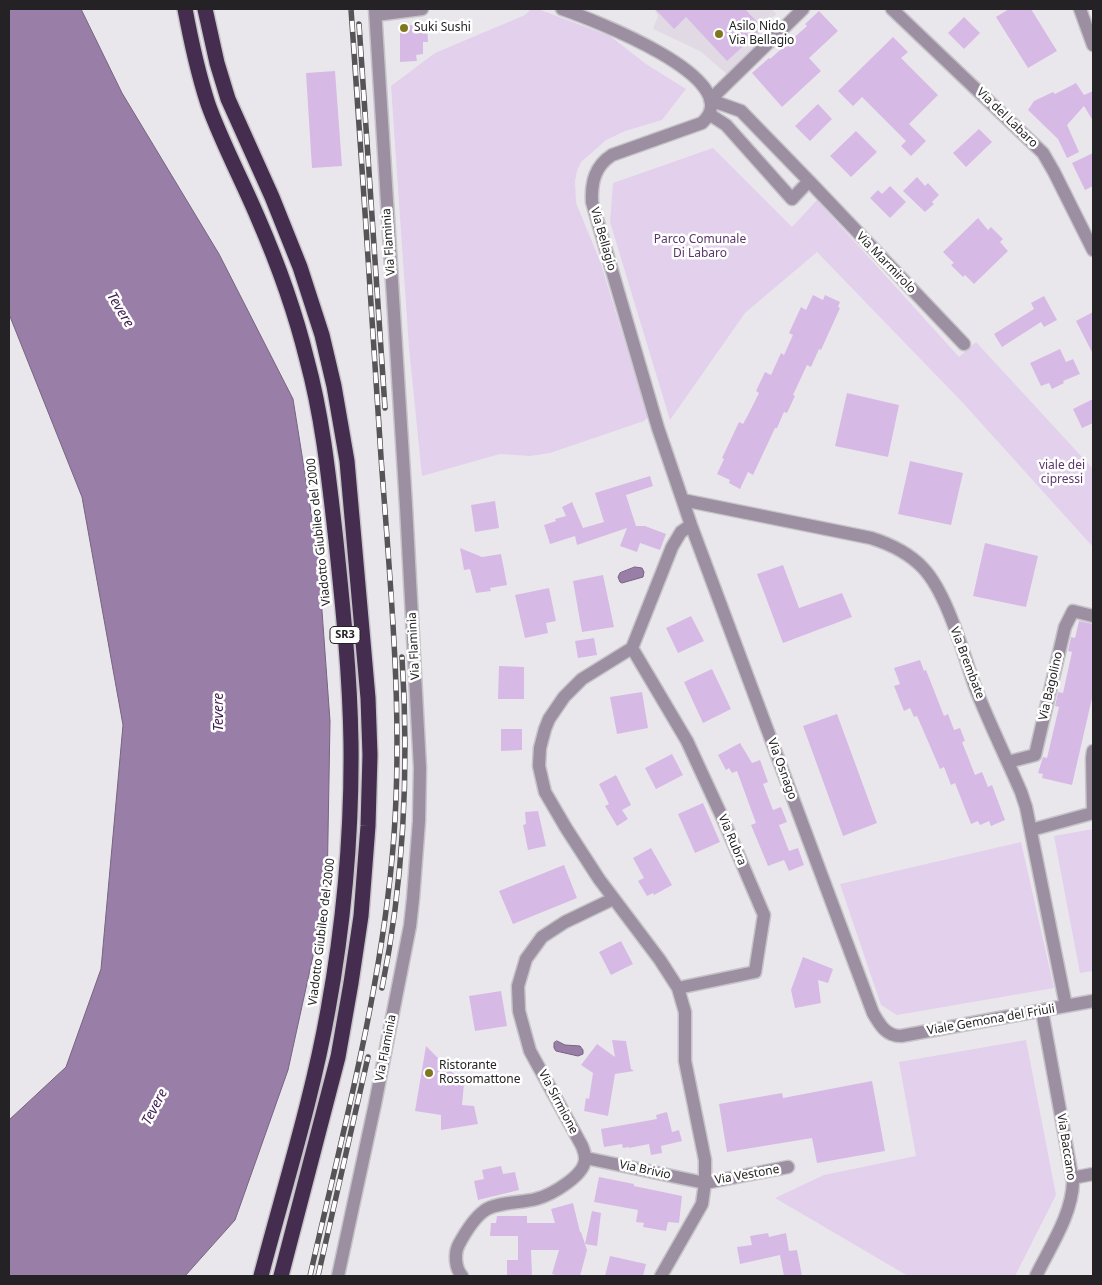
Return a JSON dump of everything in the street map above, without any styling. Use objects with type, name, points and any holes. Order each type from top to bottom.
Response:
[{"type":"highway","name":"Viadotto Giubileo del 2000","points":[[184,9],[208,104],[280,271],[313,381],[327,465],[342,605],[350,708],[351,769],[348,840],[335,969],[319,1053],[261,1276]]},
{"type":"highway","name":"SR3","points":[[205,9],[217,63],[228,99],[272,197],[300,266],[322,335],[347,460],[368,698],[370,746],[368,826],[361,916],[351,983],[338,1057],[280,1276]]},
{"type":"street","points":[[375,12],[422,9]]},
{"type":"street","points":[[562,9],[605,25],[677,63],[696,77],[704,87],[710,100],[709,114],[726,125],[792,199],[809,181]]},
{"type":"street","points":[[710,100],[803,9]]},
{"type":"street","name":"Via del Labaro","points":[[892,9],[1043,153],[1093,250]]},
{"type":"street","points":[[1080,9],[1093,44]]},
{"type":"street","name":"Via Flaminia","points":[[338,1276],[375,1104],[410,926],[419,821],[420,768],[406,506],[375,12]]},
{"type":"street","name":"Via Marmirolo","points":[[710,100],[741,111],[964,344]]},
{"type":"street","name":"Via Bellagio","points":[[683,500],[658,428],[594,212],[592,188],[596,172],[605,160],[694,126],[702,122],[709,114]]},
{"type":"street","name":"Via Osnago","points":[[683,500],[690,525],[873,1013],[881,1026],[889,1034]]},
{"type":"street","name":"Via Brembate","points":[[683,500],[871,538],[896,548],[915,560],[932,579],[943,601],[976,689],[1021,792],[1031,830],[1066,1006]]},
{"type":"street","points":[[661,1276],[702,1204],[705,1183],[705,1160],[685,1062],[685,1012],[678,988],[660,960],[613,899],[570,835],[545,792],[540,775],[540,758],[547,724],[564,698],[582,679],[632,648],[672,547],[681,532],[690,525]]},
{"type":"street","name":"Via Bagolino","points":[[1008,762],[1035,755],[1064,627],[1073,611],[1093,616]]},
{"type":"street","name":"Via Rubra","points":[[632,648],[687,741],[724,818],[764,915],[755,972],[678,988]]},
{"type":"street","points":[[1031,830],[1093,813],[1093,751]]},
{"type":"street","name":"Via Sirmione","points":[[586,1158],[582,1146],[530,1051],[518,1011],[518,986],[526,959],[542,937],[565,922],[613,899]]},
{"type":"street","name":"Viale Gemona del Friuli","points":[[889,1034],[901,1036],[1093,1001]]},
{"type":"street","name":"Via Baccano","points":[[1036,1276],[1066,1211],[1072,1192],[1072,1178],[1042,1011]]},
{"type":"street","points":[[462,1276],[458,1272],[455,1251],[465,1231],[484,1210],[508,1203],[536,1199],[580,1173],[586,1158]]},
{"type":"street","name":"Via Brivio","points":[[586,1158],[705,1183]]},
{"type":"street","name":"Via Vestone","points":[[705,1183],[788,1167]]},
{"type":"street","points":[[1072,1178],[1093,1174]]},
{"type":"shaded area","points":[[654,9],[771,9],[777,14],[766,21],[766,26],[774,32],[728,75],[700,51],[653,29],[658,16]]},
{"type":"green space","points":[[531,9],[538,9],[610,36],[646,64],[686,89],[662,120],[625,131],[606,140],[581,162],[575,181],[576,203],[600,261],[648,417],[644,421],[550,453],[530,456],[500,454],[422,476],[409,348],[391,86],[435,53],[525,15]]},
{"type":"green space","name":"Parco Comunale Di Labaro","points":[[713,148],[792,227],[817,200],[959,357],[976,342],[1093,469],[1093,547],[963,403],[817,252],[745,313],[670,420],[610,222],[613,183]]},
{"type":"green space","points":[[1093,829],[1093,971],[1080,973],[1054,836]]},
{"type":"green space","points":[[1021,842],[1054,988],[897,1015],[881,1005],[840,884]]},
{"type":"green space","points":[[1026,1040],[1056,1195],[1015,1276],[908,1276],[775,1198],[824,1175],[916,1156],[899,1062]]},
{"type":"water","name":"Tevere","points":[[9,9],[81,9],[122,93],[219,254],[293,399],[318,556],[330,721],[327,892],[288,1070],[235,1220],[185,1276],[9,1276],[9,1120],[66,1067],[101,969],[123,725],[82,497],[9,314]]},
{"type":"water","points":[[635,567],[642,568],[644,572],[643,577],[620,582],[618,577],[620,573]]},
{"type":"water","points":[[557,1041],[565,1045],[580,1046],[583,1054],[578,1056],[556,1051],[554,1043]]},
{"type":"building","name":"Asilo Nido Via Bellagio","points":[[655,9],[745,9],[763,28],[727,61],[686,17],[674,29]]},
{"type":"building","points":[[1009,9],[1031,9],[1057,51],[1028,68],[996,17]]},
{"type":"building","points":[[819,11],[838,31],[809,58],[821,71],[782,107],[752,73],[807,26],[805,24]]},
{"type":"building","points":[[964,17],[980,33],[964,49],[948,33]]},
{"type":"building","points":[[427,24],[428,42],[423,42],[423,54],[416,55],[417,61],[400,62],[400,26]]},
{"type":"building","points":[[893,37],[908,52],[901,58],[938,95],[909,124],[926,141],[911,156],[901,146],[906,141],[862,97],[853,106],[838,91]]},
{"type":"building","points":[[335,71],[342,166],[312,168],[306,73]]},
{"type":"building","points":[[1076,83],[1084,95],[1093,91],[1093,121],[1084,106],[1067,125],[1079,152],[1067,158],[1058,139],[1028,110],[1034,101],[1053,92],[1055,94]]},
{"type":"building","points":[[818,104],[832,119],[810,141],[795,126]]},
{"type":"building","points":[[979,129],[992,142],[966,167],[953,153]]},
{"type":"building","points":[[856,131],[877,152],[851,177],[830,156]]},
{"type":"building","points":[[1093,153],[1093,186],[1085,190],[1072,163]]},
{"type":"building","points":[[917,177],[925,186],[928,183],[939,195],[932,202],[934,204],[925,212],[903,191]]},
{"type":"building","points":[[890,186],[906,202],[890,218],[870,198],[878,190],[882,194]]},
{"type":"building","points":[[978,218],[988,230],[991,227],[1003,239],[1000,242],[1008,251],[974,284],[965,275],[963,277],[951,265],[954,263],[943,252]]},
{"type":"building","points":[[813,295],[823,300],[825,295],[840,302],[838,307],[840,308],[821,350],[819,349],[811,367],[807,365],[787,413],[784,412],[777,428],[775,428],[753,475],[748,472],[740,489],[729,483],[730,480],[717,474],[724,459],[722,458],[739,422],[743,424],[759,393],[756,391],[765,372],[771,375],[781,353],[784,355],[793,335],[789,333],[801,307],[806,310]]},
{"type":"building","points":[[1044,296],[1057,320],[1044,327],[1041,322],[1002,347],[994,334],[1034,309],[1031,303]]},
{"type":"building","points":[[1093,312],[1093,354],[1076,321]]},
{"type":"building","points":[[1060,349],[1066,362],[1073,359],[1080,374],[1063,381],[1064,383],[1052,389],[1049,383],[1041,386],[1030,363]]},
{"type":"building","points":[[847,393],[899,405],[888,457],[835,446]]},
{"type":"building","points":[[1093,399],[1093,423],[1082,428],[1073,409]]},
{"type":"building","points":[[910,461],[963,473],[951,525],[898,514]]},
{"type":"building","points":[[650,476],[653,486],[626,495],[636,526],[645,526],[666,534],[660,550],[640,543],[637,552],[620,546],[627,528],[577,545],[575,536],[550,544],[544,525],[566,516],[562,507],[572,502],[583,528],[604,522],[595,493]]},
{"type":"building","points":[[495,501],[499,528],[475,532],[471,505]]},
{"type":"building","points":[[985,543],[1038,556],[1026,607],[973,596]]},
{"type":"building","points":[[460,548],[482,557],[501,554],[507,585],[490,588],[491,591],[476,593],[470,569],[464,570]]},
{"type":"building","points":[[783,565],[799,608],[842,593],[852,617],[783,643],[757,574]]},
{"type":"building","points":[[603,575],[614,627],[582,632],[573,581]]},
{"type":"building","points":[[549,588],[556,621],[546,623],[548,633],[525,638],[515,595]]},
{"type":"building","points":[[691,616],[704,641],[678,653],[666,628]]},
{"type":"building","points":[[1079,621],[1093,624],[1093,694],[1072,785],[1042,778],[1043,774],[1038,773],[1043,757],[1047,758],[1059,707],[1055,706],[1058,692],[1063,693],[1072,652],[1068,651],[1071,637],[1075,638]]},
{"type":"building","points":[[594,638],[597,655],[578,658],[575,641]]},
{"type":"building","points":[[920,660],[924,671],[926,670],[944,716],[948,714],[954,730],[960,728],[965,741],[962,742],[975,775],[982,772],[988,787],[992,785],[1005,820],[991,826],[989,821],[980,825],[978,821],[971,824],[955,783],[951,785],[944,767],[940,769],[917,716],[914,717],[910,708],[904,711],[894,686],[900,684],[894,668]]},
{"type":"building","points":[[499,666],[524,667],[524,699],[498,699]]},
{"type":"building","points":[[712,669],[731,709],[703,723],[684,682]]},
{"type":"building","points":[[642,692],[648,728],[617,734],[610,697]]},
{"type":"building","points":[[837,714],[877,823],[843,836],[803,726]]},
{"type":"building","points":[[501,729],[522,729],[522,750],[501,751]]},
{"type":"building","points":[[740,743],[752,763],[760,760],[768,782],[763,784],[773,810],[781,807],[787,822],[779,825],[789,851],[798,848],[804,865],[789,871],[784,860],[768,866],[751,825],[756,823],[737,771],[732,773],[729,768],[726,770],[718,755]]},
{"type":"building","points":[[672,754],[683,775],[656,789],[645,768]]},
{"type":"building","points":[[616,775],[631,805],[622,810],[628,819],[617,826],[605,806],[609,804],[599,784]]},
{"type":"building","points":[[703,803],[720,842],[695,853],[678,814]]},
{"type":"building","points":[[538,811],[546,846],[528,850],[523,825],[526,824],[525,812]]},
{"type":"building","points":[[651,848],[672,885],[654,895],[653,893],[647,896],[638,881],[644,878],[633,858]]},
{"type":"building","points":[[564,865],[577,898],[513,924],[499,891]]},
{"type":"building","points":[[621,941],[633,964],[611,975],[599,952]]},
{"type":"building","points":[[803,957],[833,969],[828,983],[818,980],[821,1003],[795,1008],[791,990]]},
{"type":"building","points":[[501,991],[507,1026],[475,1031],[469,996]]},
{"type":"building","points":[[612,1040],[626,1041],[631,1069],[634,1071],[615,1074],[608,1116],[584,1111],[586,1098],[589,1099],[593,1073],[581,1065],[597,1044],[615,1057]]},
{"type":"building","points":[[426,1046],[464,1084],[462,1105],[474,1106],[478,1124],[441,1130],[441,1115],[415,1111]]},
{"type":"building","points":[[872,1081],[885,1151],[817,1163],[812,1138],[727,1152],[719,1104],[782,1093],[783,1098]]},
{"type":"building","points":[[667,1112],[672,1132],[679,1130],[682,1141],[661,1146],[662,1153],[651,1155],[649,1144],[629,1148],[623,1148],[622,1144],[604,1147],[601,1129],[657,1119],[656,1115]]},
{"type":"building","points":[[501,1166],[503,1174],[515,1172],[519,1190],[478,1200],[474,1181],[484,1179],[482,1170]]},
{"type":"building","points":[[599,1177],[682,1196],[679,1223],[668,1222],[666,1231],[643,1227],[644,1223],[636,1222],[638,1210],[594,1202]]},
{"type":"building","points":[[573,1203],[580,1232],[587,1250],[580,1276],[552,1274],[559,1250],[531,1250],[532,1276],[507,1276],[507,1260],[518,1260],[518,1236],[490,1236],[491,1223],[496,1223],[497,1216],[527,1216],[527,1223],[555,1223],[551,1209]]},
{"type":"building","points":[[592,1211],[601,1213],[597,1246],[585,1244]]},
{"type":"building","points":[[768,1233],[769,1237],[786,1233],[789,1251],[797,1250],[802,1276],[784,1276],[780,1255],[740,1264],[737,1247],[752,1245],[750,1236]]},
{"type":"building","points":[[610,1256],[646,1264],[643,1276],[605,1276]]},
{"type":"railway","points":[[310,1276],[360,1057],[381,947],[389,891],[396,788],[397,740],[394,646],[351,9]]},
{"type":"railway","points":[[359,24],[385,408]]},
{"type":"railway","points":[[382,988],[395,906],[403,823],[405,740],[402,657]]},
{"type":"railway","points":[[318,1276],[368,1057]]},
{"type":"place","name":"Suki Sushi","points":[[404,28]]},
{"type":"place","name":"Asilo Nido Via Bellagio","points":[[719,34]]},
{"type":"place","name":"Ristorante Rossomattone","points":[[429,1073]]},
{"type":"park label","name":"viale dei cipressi","points":[[1062,473]]}]
